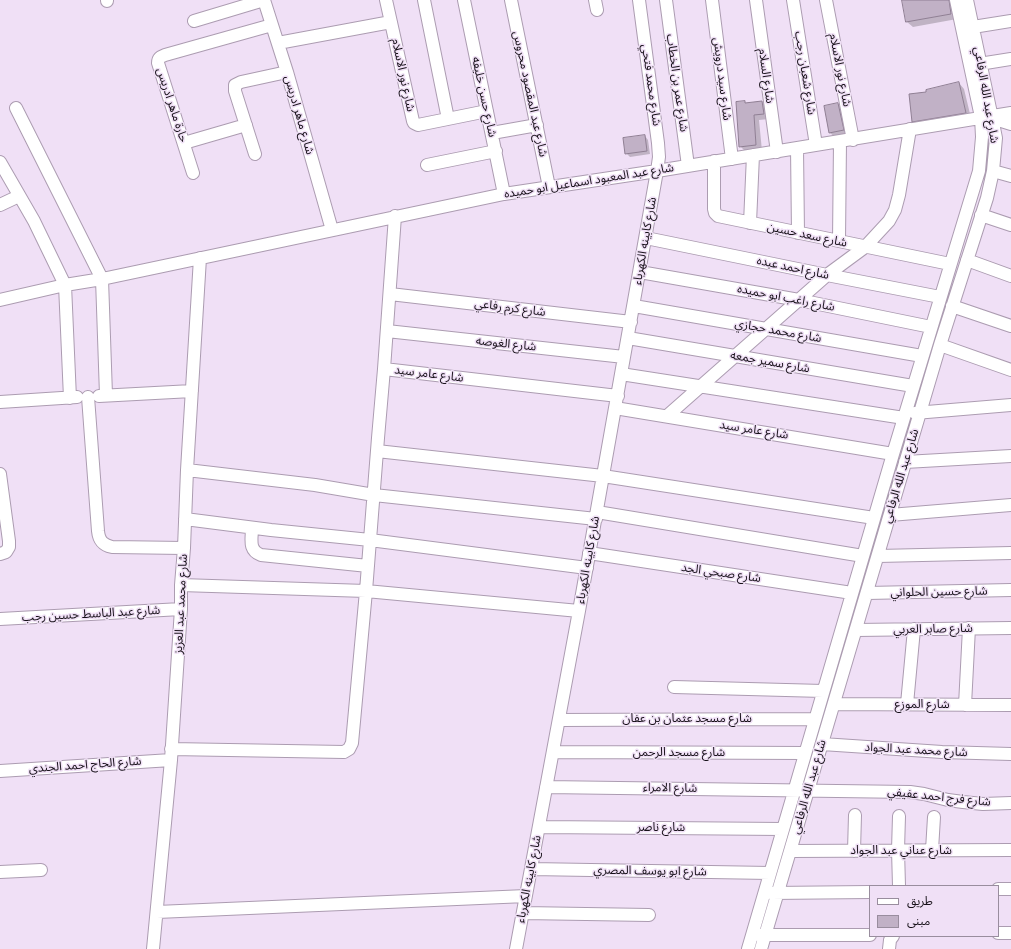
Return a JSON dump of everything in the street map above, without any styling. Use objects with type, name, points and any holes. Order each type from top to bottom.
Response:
[{"type":"street","points":[[194,21],[264,0]]},
{"type":"street","name":"شارع ماهر ادريس","points":[[264,0],[287,72],[332,230]]},
{"type":"street","name":"شارع نور الاسلام","points":[[386,0],[413,122],[418,125],[487,111]]},
{"type":"street","points":[[424,0],[448,119]]},
{"type":"street","name":"شارع حسن خليفه","points":[[464,0],[504,194]]},
{"type":"street","name":"شارع عبد المقصود محروس","points":[[511,0],[549,187]]},
{"type":"street","name":"شارع محمد فتحي","points":[[639,0],[658,143],[659,157],[657,171]]},
{"type":"street","name":"شارع عمر بن الخطاب","points":[[666,0],[688,166]]},
{"type":"street","name":"شارع سيد درويش","points":[[712,0],[732,158]]},
{"type":"street","name":"شارع السلام","points":[[756,0],[777,152]]},
{"type":"street","name":"شارع شعبان رجب","points":[[793,0],[816,145]]},
{"type":"street","name":"شارع نور الاسلام","points":[[826,0],[853,140]]},
{"type":"street","name":"شارع عبد الله الرفاعي","points":[[762,949],[940,345],[981,215],[993,171],[996,138],[988,117],[975,64],[956,0]]},
{"type":"street","name":"شارع عبد الله الرفاعي","points":[[967,0],[973,27],[975,64]]},
{"type":"street","points":[[973,27],[1011,21]]},
{"type":"street","points":[[278,43],[391,22]]},
{"type":"street","name":"حارة ماهر ادريس","points":[[193,173],[158,63],[160,57],[165,54],[272,24]]},
{"type":"street","points":[[975,64],[1011,58]]},
{"type":"street","points":[[255,154],[235,91],[235,85],[241,82],[287,72]]},
{"type":"street","points":[[16,108],[102,278],[106,395]]},
{"type":"street","name":"شارع عبد المعبود اسماعيل ابو حميده","points":[[0,300],[64,285],[504,194],[853,140],[910,129],[1011,113]]},
{"type":"street","points":[[988,117],[1011,124]]},
{"type":"street","name":"شارع عبد الله الرفاعي","points":[[748,949],[904,416],[979,171],[982,137],[988,117]]},
{"type":"street","points":[[184,143],[246,125]]},
{"type":"street","points":[[492,133],[536,125]]},
{"type":"street","points":[[667,416],[827,275],[865,247],[889,221],[895,210],[899,195],[910,129]]},
{"type":"street","points":[[839,241],[840,142]]},
{"type":"street","points":[[797,148],[798,233]]},
{"type":"street","points":[[427,165],[496,151]]},
{"type":"street","points":[[750,223],[753,155]]},
{"type":"street","name":"شارع سعد حسين","points":[[714,161],[714,209],[715,213],[722,218],[950,264]]},
{"type":"street","points":[[0,162],[34,221],[64,285],[70,398]]},
{"type":"street","name":"شارع كابينه الكهرباء","points":[[516,949],[587,568],[657,171]]},
{"type":"street","points":[[993,171],[1011,176]]},
{"type":"street","points":[[0,205],[19,196]]},
{"type":"street","points":[[981,215],[1011,225]]},
{"type":"street","points":[[366,591],[395,216]]},
{"type":"street","name":"شارع احمد عبده","points":[[646,238],[940,297]]},
{"type":"street","name":"شارع محمد عبد العزيز","points":[[153,949],[171,754],[181,609],[187,470],[200,258]]},
{"type":"street","points":[[967,260],[1011,276]]},
{"type":"street","name":"شارع راغب ابو حميده","points":[[640,272],[799,300],[931,327]]},
{"type":"street","name":"شارع كرم رفاعي","points":[[390,294],[631,322]]},
{"type":"street","name":"شارع محمد حجازي","points":[[634,306],[922,356]]},
{"type":"street","points":[[952,306],[1011,326]]},
{"type":"street","name":"شارع الغوصه","points":[[387,331],[624,357]]},
{"type":"street","name":"شارع سمير جمعه","points":[[628,338],[913,386]]},
{"type":"street","points":[[940,345],[1011,370]]},
{"type":"street","name":"شارع عامر سيد","points":[[384,369],[618,396]]},
{"type":"street","points":[[621,374],[904,416],[921,412],[1011,405]]},
{"type":"street","points":[[0,402],[192,391]]},
{"type":"street","points":[[88,396],[98,537],[101,542],[106,546],[112,547],[184,548]]},
{"type":"street","name":"شارع عامر سيد","points":[[615,408],[893,454]]},
{"type":"street","points":[[377,451],[603,476],[874,518]]},
{"type":"street","points":[[906,462],[1011,456]]},
{"type":"street","points":[[187,470],[315,485],[374,495],[596,515],[863,556]]},
{"type":"street","points":[[0,474],[9,547],[6,552],[0,554]]},
{"type":"street","points":[[890,515],[1011,505]]},
{"type":"street","points":[[185,519],[252,528],[370,540],[587,568]]},
{"type":"street","points":[[252,528],[251,546],[253,551],[261,555],[368,566]]},
{"type":"street","points":[[878,556],[1011,553]]},
{"type":"street","name":"شارع صبحي الجد","points":[[589,554],[852,593]]},
{"type":"street","points":[[181,585],[366,591],[579,611]]},
{"type":"street","name":"شارع حسين الحلواني","points":[[867,593],[1011,590]]},
{"type":"street","name":"شارع الحاج احمد الجندي","points":[[0,771],[171,754],[344,752],[349,749],[352,743],[366,591]]},
{"type":"street","name":"شارع عبد الباسط حسين رجب","points":[[0,619],[181,609]]},
{"type":"street","points":[[965,705],[969,628]]},
{"type":"street","name":"شارع صابر العربي","points":[[856,630],[1011,628]]},
{"type":"street","points":[[907,704],[914,629]]},
{"type":"street","points":[[674,687],[823,691]]},
{"type":"street","name":"شارع الموزع","points":[[834,704],[1011,705]]},
{"type":"street","name":"شارع مسجد عثمان بن عفان","points":[[559,720],[815,719]]},
{"type":"street","name":"شارع محمد عبد الجواد","points":[[822,744],[942,752],[1011,754]]},
{"type":"street","name":"شارع مسجد الرحمن","points":[[553,752],[805,753]]},
{"type":"street","name":"شارع الامراء","points":[[546,787],[794,790]]},
{"type":"street","name":"شارع فرج احمد عفيفي","points":[[794,790],[910,792],[963,802],[983,804],[1011,803]]},
{"type":"street","points":[[854,851],[855,815]]},
{"type":"street","points":[[899,816],[899,885]]},
{"type":"street","points":[[932,850],[934,817]]},
{"type":"street","name":"شارع ناصر","points":[[539,827],[783,829]]},
{"type":"street","name":"شارع عناني عبد الجواد","points":[[790,852],[1011,850]]},
{"type":"street","name":"شارع ابو يوسف المصري","points":[[531,869],[770,874]]},
{"type":"street","points":[[0,872],[41,870]]},
{"type":"street","points":[[999,890],[1011,889]]},
{"type":"street","points":[[764,892],[869,892]]},
{"type":"street","points":[[157,912],[526,896]]},
{"type":"street","points":[[523,914],[649,915]]},
{"type":"street","points":[[999,933],[1011,933]]},
{"type":"street","points":[[752,934],[869,935]]},
{"type":"street","points":[[889,949],[890,940],[892,937]]},
{"type":"building","points":[[902,0],[949,0],[951,14],[906,22]]},
{"type":"building","points":[[959,82],[966,113],[912,122],[909,94],[926,92],[926,90]]},
{"type":"building","points":[[745,101],[745,103],[762,101],[764,114],[754,115],[756,145],[739,147],[736,102]]},
{"type":"building","points":[[838,103],[844,130],[829,133],[824,106]]},
{"type":"building","points":[[645,135],[647,151],[625,154],[623,138]]}]
